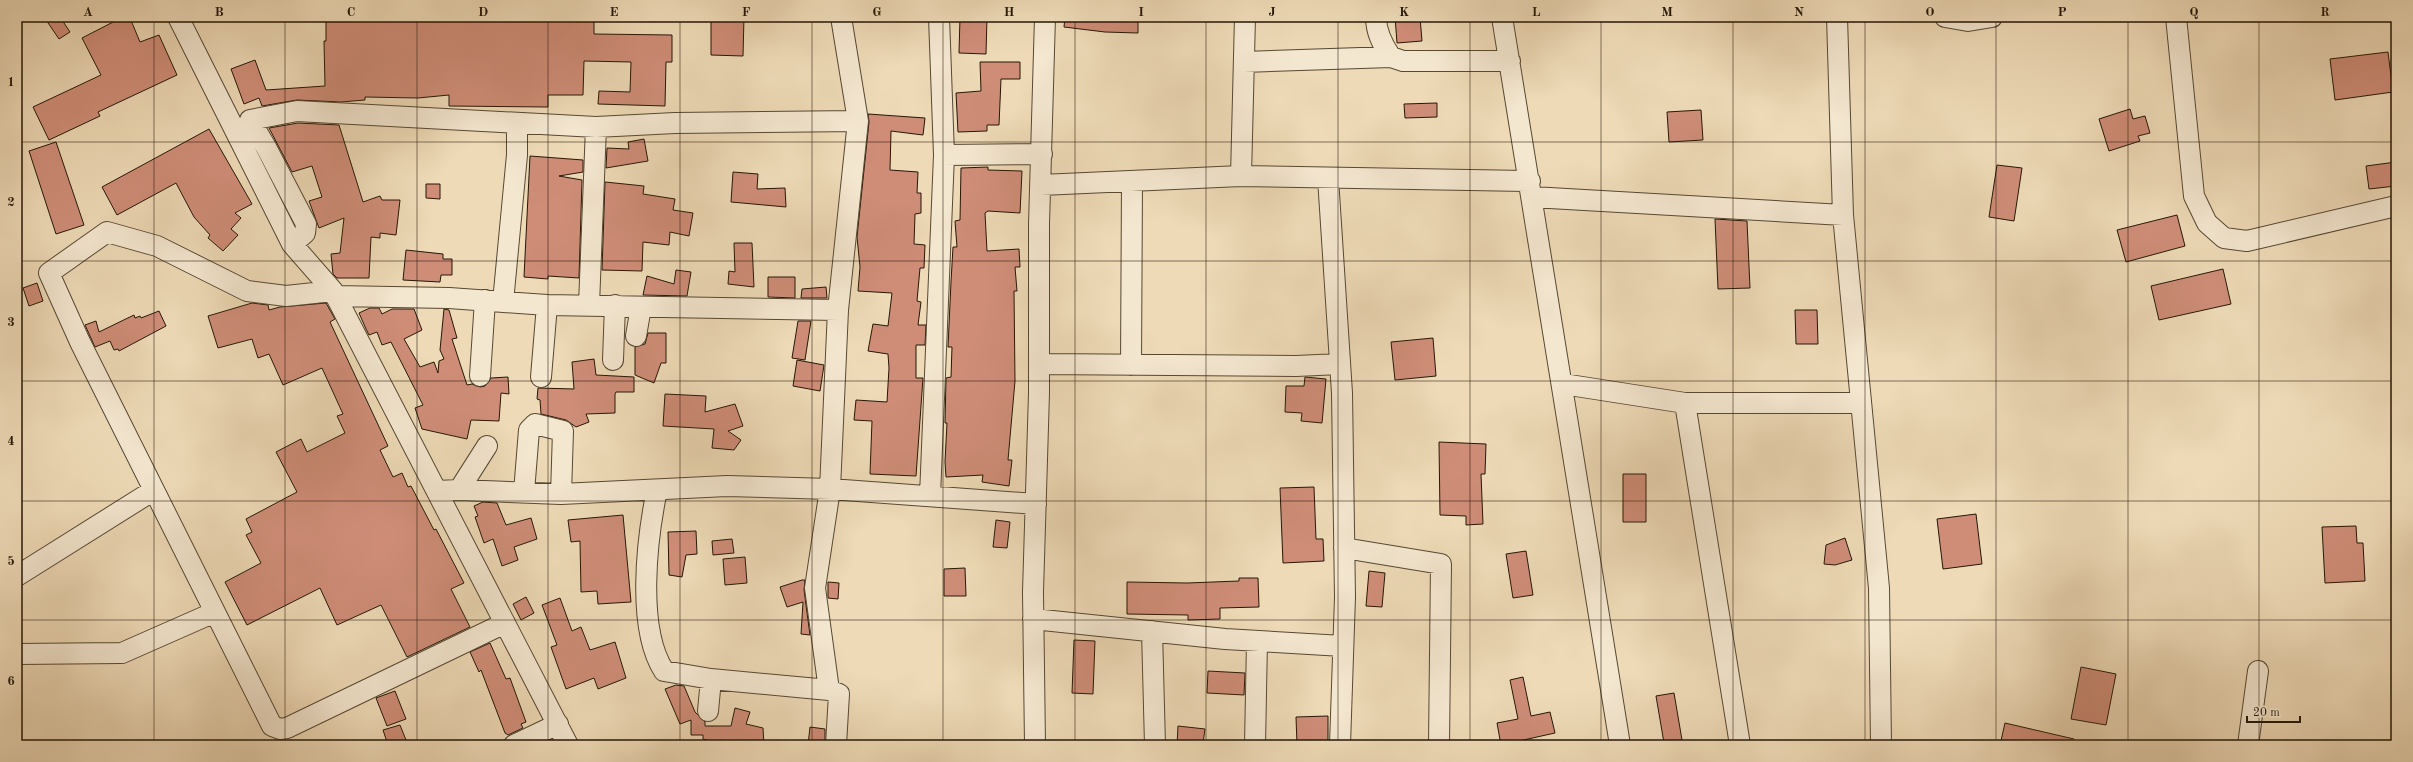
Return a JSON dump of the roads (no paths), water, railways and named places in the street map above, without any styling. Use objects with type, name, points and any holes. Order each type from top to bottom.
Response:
[{"type":"street","points":[[178,17],[292,244],[334,294],[568,745]]},
{"type":"street","points":[[829,690],[816,588],[830,489],[838,310],[858,120],[840,17]]},
{"type":"street","points":[[930,496],[944,155],[939,17]]},
{"type":"street","points":[[1035,745],[1033,619],[1039,364],[1041,185],[1046,17]]},
{"type":"street","points":[[1241,176],[1245,17]]},
{"type":"street","points":[[1376,17],[1376,25],[1382,43],[1391,57]]},
{"type":"street","points":[[1502,17],[1563,384],[1620,745]]},
{"type":"street","points":[[1837,17],[1843,215],[1879,588],[1881,745]]},
{"type":"street","points":[[1945,17],[1968,21],[1992,17]]},
{"type":"street","points":[[2176,17],[2194,196],[2207,223],[2224,238],[2248,241],[2396,206]]},
{"type":"street","points":[[1244,62],[1391,57],[1403,61],[1510,61]]},
{"type":"street","points":[[292,244],[305,233],[306,224],[266,147],[250,120],[297,111],[596,127],[675,123],[858,120]]},
{"type":"street","points":[[480,376],[518,155],[517,123]]},
{"type":"street","points":[[589,305],[596,127]]},
{"type":"street","points":[[944,155],[1042,154]]},
{"type":"street","points":[[1041,185],[1241,176],[1328,178],[1531,189],[1843,215]]},
{"type":"street","points":[[1328,178],[1340,364],[1344,548],[1340,745]]},
{"type":"street","points":[[1131,365],[1132,182]]},
{"type":"street","points":[[505,623],[287,728],[280,729],[272,726],[80,342],[49,273],[107,232],[157,246],[247,291],[286,296],[334,294],[494,301],[547,305],[838,310]]},
{"type":"street","points":[[541,377],[547,305]]},
{"type":"street","points":[[613,360],[615,305]]},
{"type":"street","points":[[636,336],[642,307]]},
{"type":"street","points":[[1039,364],[1296,366],[1340,364]]},
{"type":"street","points":[[1563,384],[1685,402],[1861,403]]},
{"type":"street","points":[[1685,402],[1740,745]]},
{"type":"street","points":[[524,492],[529,430],[535,424],[563,431],[561,494]]},
{"type":"street","points":[[459,490],[487,446]]},
{"type":"street","points":[[437,491],[459,490],[561,494],[727,486],[830,489],[1036,504]]},
{"type":"street","points":[[17,576],[154,490]]},
{"type":"street","points":[[657,490],[649,530],[646,572],[649,621],[653,644],[664,671],[711,679],[829,690],[839,694],[836,745]]},
{"type":"street","points":[[1344,548],[1441,564],[1439,745]]},
{"type":"street","points":[[17,654],[122,653],[215,612]]},
{"type":"street","points":[[1033,619],[1257,641],[1343,646]]},
{"type":"street","points":[[1152,631],[1155,745]]},
{"type":"street","points":[[1255,745],[1257,641]]},
{"type":"street","points":[[2248,745],[2258,671]]},
{"type":"street","points":[[708,711],[711,679]]},
{"type":"street","points":[[514,745],[558,724]]}]
